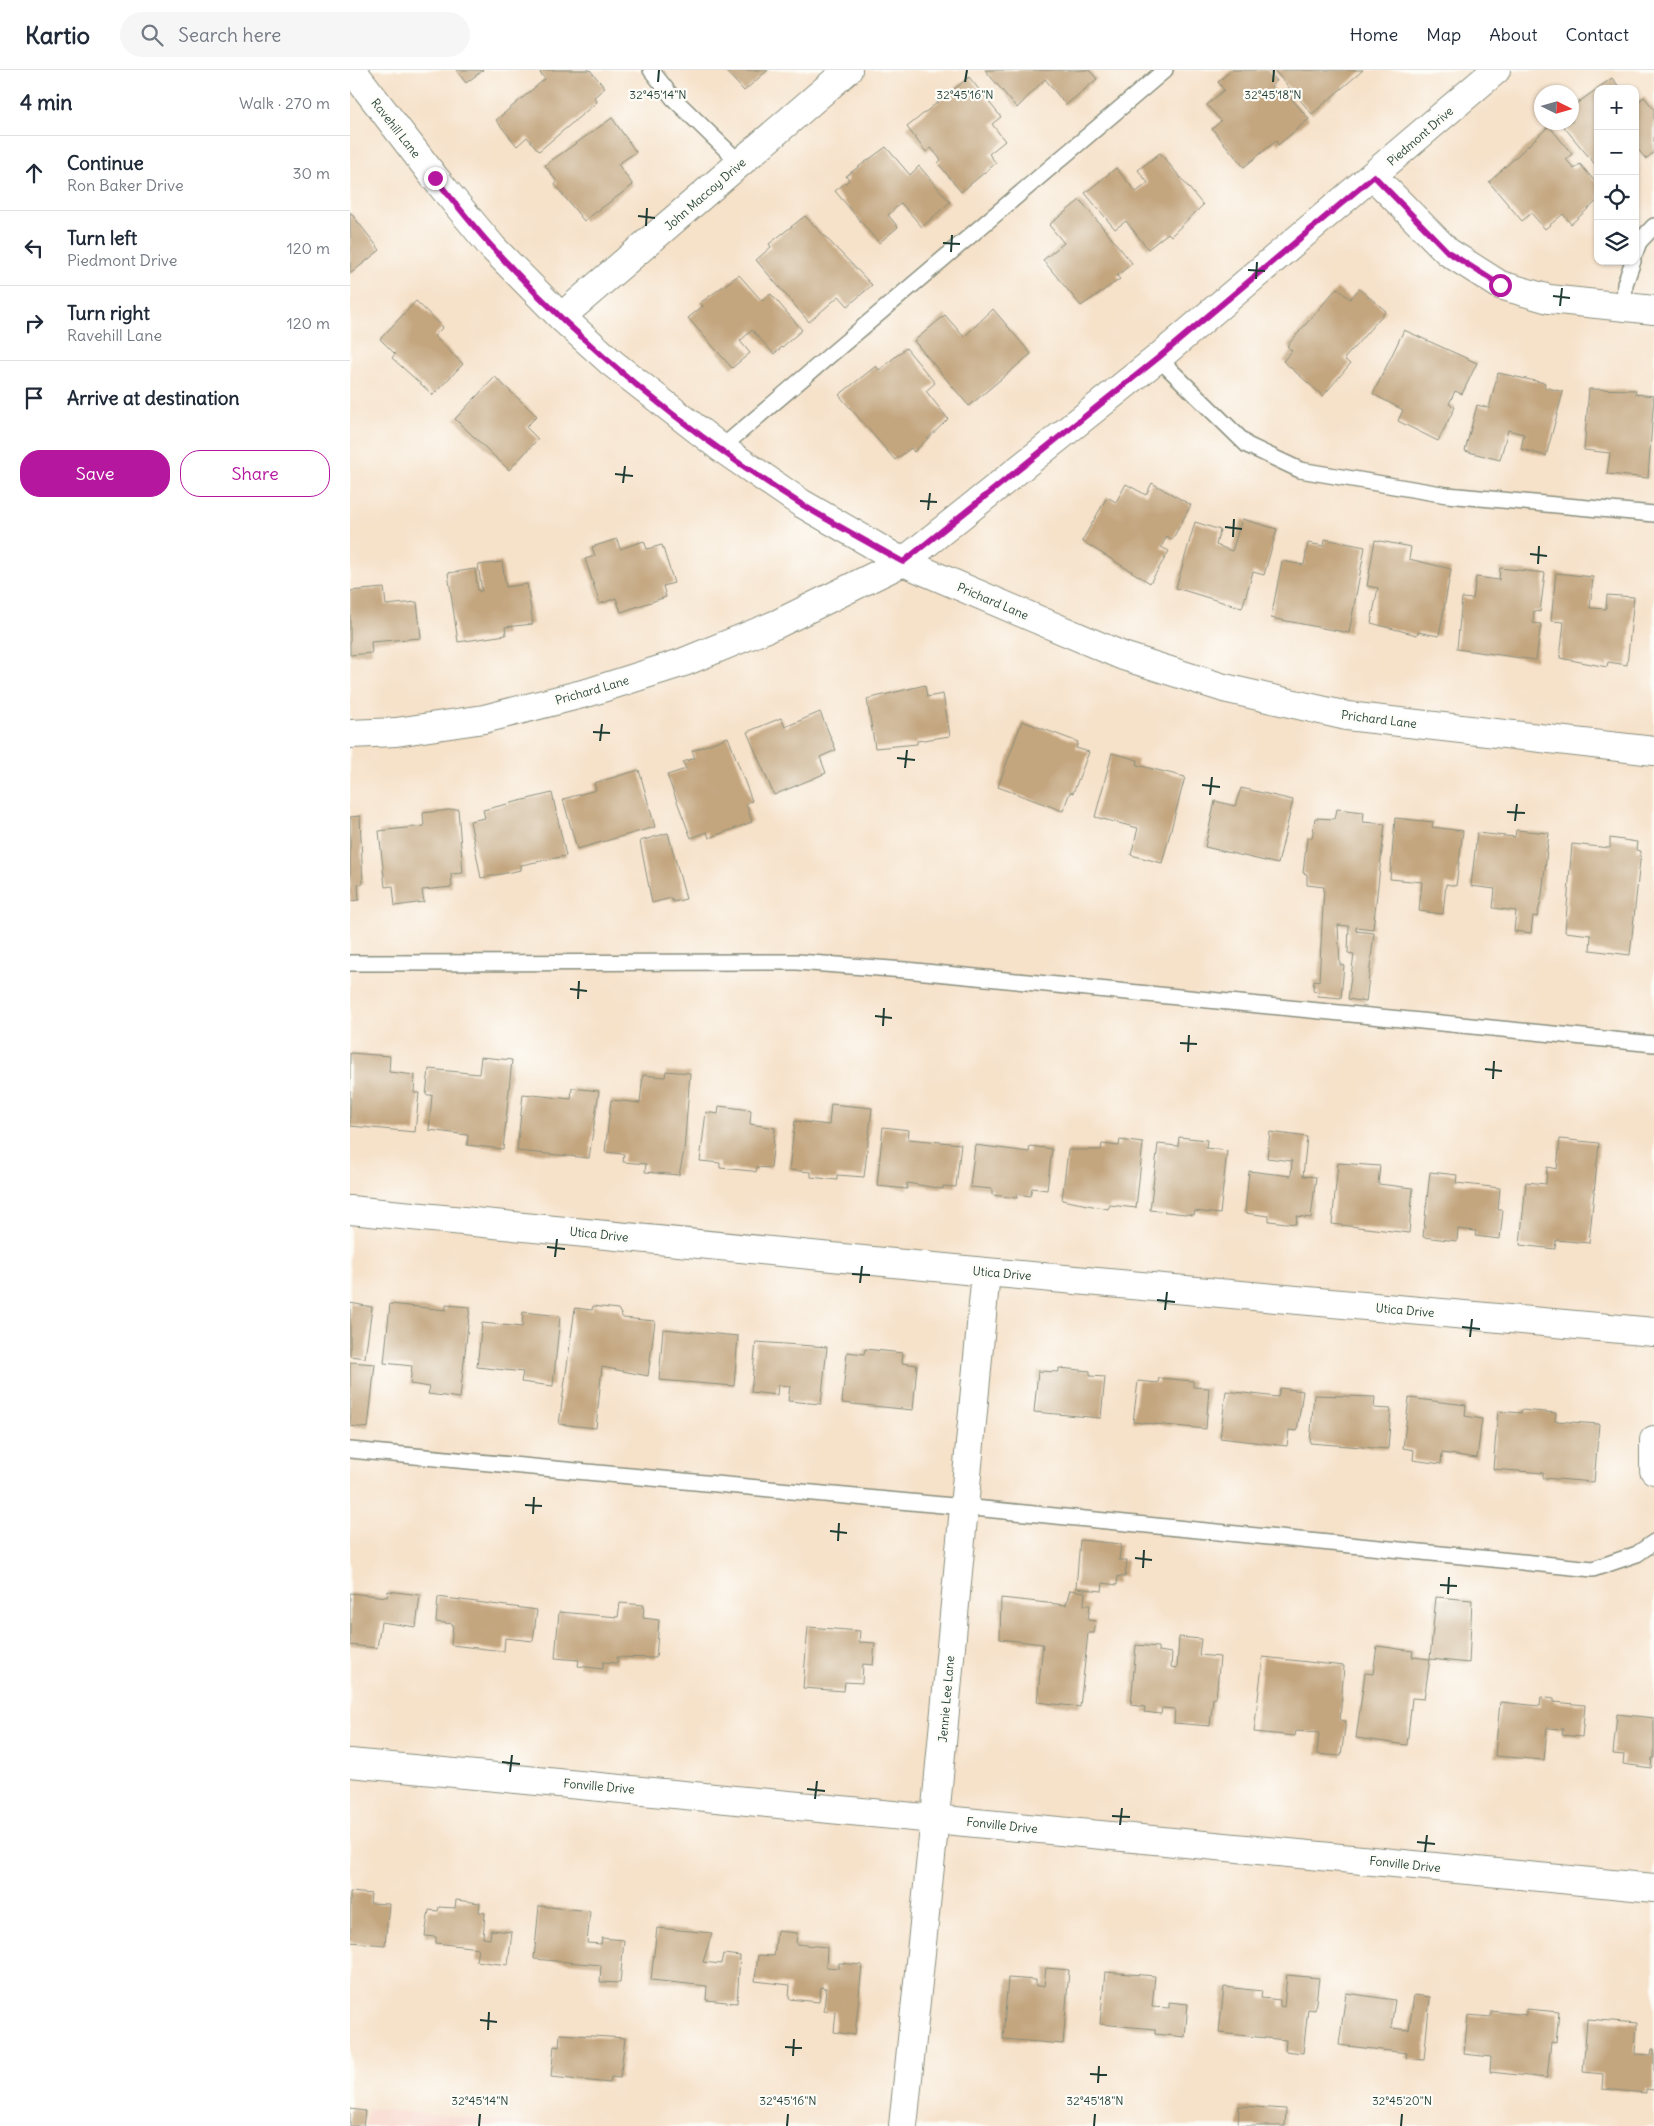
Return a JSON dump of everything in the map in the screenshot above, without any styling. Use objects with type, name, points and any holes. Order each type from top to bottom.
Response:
[{"type":"street","name":"John Maccoy Drive","points":[[561,317],[848,70]]},
{"type":"street","name":"Piedmont Drive","points":[[903,562],[1158,358],[1374,176],[1496,70]]},
{"type":"street","name":"Ravehill Lane","points":[[355,84],[493,248],[561,317],[626,374],[721,448],[801,504],[903,562]]},
{"type":"street","points":[[1374,176],[1448,252],[1500,285],[1549,299],[1654,310]]},
{"type":"street","name":"Prichard Lane","points":[[350,734],[396,732],[484,719],[590,692],[684,662],[777,624],[903,562],[1123,656],[1224,688],[1347,716],[1654,751]]},
{"type":"street","name":"Utica Drive","points":[[350,1210],[986,1272],[1654,1332]]},
{"type":"street","name":"Jennie Lee Lane","points":[[903,2126],[935,1818],[986,1272]]},
{"type":"street","points":[[1654,1440],[1654,1470]]},
{"type":"street","name":"Fonville Drive","points":[[350,1763],[1654,1888]]},
{"type":"lane","points":[[651,70],[673,98],[740,164]]},
{"type":"lane","points":[[721,448],[1165,70]]},
{"type":"lane","points":[[1639,242],[1654,226]]},
{"type":"lane","points":[[1624,307],[1625,284],[1631,265]]},
{"type":"lane","points":[[1158,358],[1246,445],[1300,470],[1447,494],[1654,514]]},
{"type":"lane","points":[[350,963],[798,962],[905,970],[1654,1044]]},
{"type":"lane","points":[[350,1450],[964,1507],[1593,1569],[1637,1554],[1654,1542]]},
{"type":"shaded area","points":[[368,2108],[489,2120],[547,2126],[366,2126]]},
{"type":"building","points":[[456,70],[483,70],[466,83]]},
{"type":"building","points":[[543,70],[590,70],[605,88],[594,97],[597,102],[539,151],[527,137],[517,146],[496,120],[545,79],[540,73]]},
{"type":"building","points":[[729,70],[768,70],[744,91],[727,72]]},
{"type":"building","points":[[985,70],[1089,70],[1097,79],[1066,105],[1045,79],[1017,108]]},
{"type":"building","points":[[1232,70],[1268,70],[1277,81],[1271,86],[1280,96],[1285,91],[1309,119],[1278,145],[1276,141],[1244,167],[1212,129],[1221,121],[1207,105],[1224,90],[1218,82]]},
{"type":"building","points":[[1274,70],[1363,70],[1312,114]]},
{"type":"building","points":[[969,77],[1001,117],[992,124],[1005,141],[989,154],[996,163],[961,192],[938,163],[941,160],[931,148],[926,152],[907,127]]},
{"type":"building","points":[[1612,78],[1618,85],[1602,85]]},
{"type":"building","points":[[1594,91],[1594,163],[1567,130],[1579,130],[1579,102]]},
{"type":"building","points":[[1644,97],[1654,109],[1654,152],[1646,159],[1639,151],[1639,101]]},
{"type":"building","points":[[612,118],[636,152],[618,164],[633,185],[584,221],[555,185],[557,182],[545,165]]},
{"type":"building","points":[[1545,130],[1552,130],[1572,154],[1566,159],[1574,169],[1580,164],[1594,180],[1594,204],[1571,224],[1563,214],[1545,229],[1531,213],[1522,221],[1489,182]]},
{"type":"building","points":[[886,147],[910,175],[919,166],[950,202],[922,227],[901,203],[888,215],[898,227],[879,243],[835,191],[849,180],[846,176]]},
{"type":"building","points":[[1160,153],[1203,205],[1171,236],[1168,233],[1148,249],[1126,221],[1115,229],[1085,193],[1116,168],[1136,192],[1148,183],[1138,170]]},
{"type":"building","points":[[1080,200],[1132,263],[1117,276],[1120,279],[1081,306],[1043,260],[1064,243],[1049,225]]},
{"type":"building","points":[[350,212],[380,250],[350,274]]},
{"type":"building","points":[[805,216],[872,285],[848,306],[839,296],[809,322],[756,260],[771,247],[769,244]]},
{"type":"building","points":[[739,275],[762,301],[771,294],[802,330],[774,354],[752,330],[740,341],[750,353],[732,368],[688,318],[703,306],[700,303]]},
{"type":"building","points":[[1337,288],[1350,299],[1359,289],[1386,311],[1344,359],[1350,364],[1323,396],[1283,361],[1292,351],[1287,346]]},
{"type":"building","points":[[416,301],[443,327],[434,336],[463,364],[433,395],[392,358],[395,354],[380,339]]},
{"type":"building","points":[[993,309],[1031,354],[969,406],[914,341],[945,315],[964,337]]},
{"type":"building","points":[[1404,330],[1477,363],[1462,394],[1455,391],[1449,404],[1455,407],[1438,441],[1398,421],[1403,410],[1373,394]]},
{"type":"building","points":[[906,348],[935,383],[926,391],[948,419],[914,452],[911,448],[895,460],[839,395],[876,366],[879,370]]},
{"type":"building","points":[[1498,373],[1545,383],[1544,387],[1563,392],[1546,456],[1521,449],[1524,434],[1508,430],[1500,460],[1465,451],[1477,405],[1489,408]]},
{"type":"building","points":[[495,377],[537,416],[526,427],[538,439],[509,470],[455,419]]},
{"type":"building","points":[[1589,389],[1636,390],[1635,394],[1654,396],[1648,478],[1607,474],[1610,453],[1584,450]]},
{"type":"building","points":[[1152,483],[1191,505],[1172,540],[1167,536],[1161,547],[1169,551],[1150,583],[1082,541],[1107,497],[1116,502],[1126,484],[1146,495]]},
{"type":"building","points":[[1242,519],[1277,529],[1264,575],[1253,572],[1242,608],[1176,588],[1195,522],[1220,530],[1216,545],[1232,551]]},
{"type":"building","points":[[617,539],[620,549],[644,541],[647,549],[662,545],[674,583],[663,586],[666,597],[621,612],[616,598],[600,604],[585,559],[595,556],[592,547]]},
{"type":"building","points":[[1325,539],[1365,547],[1349,633],[1271,618],[1282,561],[1304,565],[1308,543],[1324,546]]},
{"type":"building","points":[[1375,540],[1411,547],[1409,559],[1451,569],[1439,636],[1418,632],[1417,635],[1371,623],[1378,588],[1367,586]]},
{"type":"building","points":[[502,562],[506,587],[527,584],[533,624],[505,627],[506,635],[458,642],[448,573],[475,569],[478,591],[482,591],[478,565]]},
{"type":"building","points":[[1500,568],[1545,573],[1540,612],[1534,611],[1533,623],[1541,624],[1536,660],[1457,649],[1462,598],[1473,599],[1476,577],[1499,580]]},
{"type":"building","points":[[1556,573],[1593,577],[1590,608],[1606,609],[1607,595],[1634,597],[1627,665],[1608,662],[1607,667],[1560,658],[1564,622],[1551,621]]},
{"type":"building","points":[[384,588],[386,605],[417,602],[421,638],[371,642],[372,653],[350,655],[350,591]]},
{"type":"building","points":[[925,685],[927,697],[943,694],[950,736],[917,741],[917,744],[875,748],[867,699]]},
{"type":"building","points":[[820,712],[836,750],[820,757],[826,773],[774,795],[747,732],[781,718],[785,727]]},
{"type":"building","points":[[1022,721],[1078,742],[1076,748],[1089,752],[1073,793],[1070,792],[1063,811],[998,787]]},
{"type":"building","points":[[728,737],[752,801],[746,803],[752,822],[709,838],[707,832],[691,838],[667,775],[686,769],[683,762],[695,758],[692,751]]},
{"type":"building","points":[[1112,753],[1138,760],[1137,765],[1185,777],[1162,863],[1131,855],[1138,828],[1095,817]]},
{"type":"building","points":[[639,770],[655,827],[577,849],[563,799],[596,790],[594,783]]},
{"type":"building","points":[[1241,788],[1293,800],[1278,864],[1205,847],[1215,801],[1235,806]]},
{"type":"building","points":[[552,793],[566,856],[521,865],[521,870],[481,878],[470,821],[485,818],[483,810]]},
{"type":"building","points":[[458,809],[463,873],[451,874],[452,887],[422,890],[424,902],[395,906],[393,886],[385,887],[379,831],[424,826],[423,813]]},
{"type":"building","points":[[1337,809],[1364,812],[1363,822],[1385,824],[1373,929],[1356,927],[1356,931],[1374,933],[1366,1002],[1348,999],[1354,954],[1348,953],[1349,926],[1338,925],[1340,965],[1344,965],[1341,998],[1318,996],[1319,992],[1313,991],[1314,980],[1319,981],[1324,887],[1307,885],[1307,874],[1303,873],[1307,838],[1312,838],[1315,818],[1335,819]]},
{"type":"building","points":[[360,816],[363,884],[358,884],[359,900],[350,901],[350,817]]},
{"type":"building","points":[[1395,818],[1433,822],[1432,827],[1463,831],[1456,886],[1446,884],[1443,914],[1419,911],[1422,882],[1390,879]]},
{"type":"building","points":[[1516,830],[1549,833],[1542,895],[1537,917],[1533,916],[1531,933],[1514,931],[1516,911],[1493,908],[1495,889],[1471,886],[1477,833],[1515,837]]},
{"type":"building","points":[[668,833],[686,899],[673,902],[671,898],[652,903],[640,841]]},
{"type":"building","points":[[1610,838],[1637,842],[1636,850],[1641,851],[1630,955],[1590,950],[1591,935],[1565,932],[1572,844],[1610,848]]},
{"type":"building","points":[[350,1053],[390,1056],[389,1072],[415,1075],[414,1093],[419,1093],[415,1132],[350,1126]]},
{"type":"building","points":[[481,1057],[512,1060],[503,1149],[467,1145],[468,1135],[429,1130],[432,1095],[426,1095],[429,1069],[479,1074]]},
{"type":"building","points":[[666,1071],[690,1073],[684,1151],[679,1175],[645,1172],[646,1164],[623,1162],[624,1154],[605,1152],[611,1100],[640,1103],[643,1075],[665,1077]]},
{"type":"building","points":[[572,1088],[599,1091],[589,1158],[517,1151],[523,1094],[571,1099]]},
{"type":"building","points":[[831,1104],[872,1108],[864,1177],[837,1175],[837,1180],[811,1177],[811,1172],[789,1170],[795,1121],[829,1125]]},
{"type":"building","points":[[719,1106],[751,1110],[750,1124],[775,1128],[771,1168],[757,1167],[756,1172],[720,1168],[720,1163],[700,1161],[706,1112],[718,1114]]},
{"type":"building","points":[[883,1127],[909,1130],[908,1139],[961,1144],[956,1187],[943,1186],[943,1189],[907,1183],[907,1189],[877,1186]]},
{"type":"building","points":[[1270,1132],[1307,1137],[1303,1176],[1316,1177],[1311,1218],[1297,1216],[1296,1224],[1269,1221],[1269,1216],[1245,1213],[1249,1171],[1291,1176],[1292,1161],[1267,1158]]},
{"type":"building","points":[[1179,1137],[1207,1140],[1206,1148],[1227,1151],[1220,1214],[1195,1211],[1194,1215],[1150,1210],[1158,1144],[1178,1146]]},
{"type":"building","points":[[1560,1139],[1599,1143],[1589,1243],[1556,1240],[1555,1249],[1520,1245],[1526,1182],[1546,1184],[1547,1167],[1557,1169]]},
{"type":"building","points":[[1120,1140],[1143,1143],[1136,1208],[1110,1205],[1108,1209],[1062,1200],[1068,1150],[1101,1150],[1102,1144],[1119,1146]]},
{"type":"building","points":[[975,1145],[1029,1152],[1030,1146],[1052,1149],[1047,1190],[1032,1188],[1030,1196],[1017,1194],[1017,1198],[992,1195],[992,1189],[970,1187]]},
{"type":"building","points":[[1338,1163],[1380,1166],[1378,1184],[1413,1188],[1409,1233],[1332,1224]]},
{"type":"building","points":[[1430,1172],[1457,1175],[1456,1183],[1500,1188],[1498,1210],[1503,1210],[1500,1239],[1475,1236],[1476,1231],[1458,1229],[1457,1241],[1423,1237]]},
{"type":"building","points":[[350,1303],[372,1307],[365,1358],[350,1356]]},
{"type":"building","points":[[390,1304],[446,1310],[446,1305],[470,1307],[460,1398],[428,1394],[430,1387],[410,1384],[412,1366],[384,1363]]},
{"type":"building","points":[[593,1306],[618,1309],[623,1318],[655,1321],[648,1376],[602,1367],[596,1428],[559,1424],[575,1308],[592,1310]]},
{"type":"building","points":[[523,1312],[560,1316],[553,1386],[521,1382],[523,1372],[477,1367],[482,1323],[522,1327]]},
{"type":"building","points":[[663,1329],[738,1336],[734,1386],[659,1380]]},
{"type":"building","points":[[756,1342],[827,1347],[821,1404],[788,1401],[790,1386],[778,1385],[777,1395],[751,1392]]},
{"type":"building","points":[[865,1349],[903,1353],[902,1363],[917,1365],[913,1410],[842,1403],[847,1352],[864,1354]]},
{"type":"building","points":[[350,1362],[375,1364],[368,1428],[350,1426]]},
{"type":"building","points":[[1059,1368],[1090,1371],[1090,1376],[1105,1377],[1101,1418],[1034,1412],[1038,1371],[1059,1372]]},
{"type":"building","points":[[1159,1378],[1193,1381],[1193,1387],[1209,1388],[1206,1429],[1133,1422],[1138,1381],[1158,1383]]},
{"type":"building","points":[[1280,1388],[1303,1391],[1297,1431],[1289,1430],[1287,1446],[1220,1438],[1226,1391],[1278,1397]]},
{"type":"building","points":[[1314,1395],[1375,1397],[1374,1408],[1391,1409],[1388,1449],[1310,1443]]},
{"type":"building","points":[[1409,1398],[1466,1405],[1465,1416],[1482,1419],[1477,1458],[1442,1453],[1441,1464],[1413,1460],[1414,1450],[1403,1448]]},
{"type":"building","points":[[1521,1410],[1556,1413],[1555,1421],[1599,1424],[1594,1482],[1543,1478],[1543,1473],[1493,1469],[1498,1411],[1521,1413]]},
{"type":"building","points":[[1080,1540],[1121,1544],[1119,1560],[1127,1560],[1125,1577],[1118,1576],[1117,1585],[1103,1583],[1102,1591],[1076,1588]]},
{"type":"building","points":[[1070,1590],[1085,1592],[1084,1605],[1090,1605],[1088,1620],[1096,1621],[1094,1633],[1088,1633],[1080,1707],[1037,1702],[1043,1644],[1000,1639],[1001,1598],[1066,1605]]},
{"type":"building","points":[[388,1591],[420,1595],[416,1627],[381,1622],[377,1648],[350,1645],[350,1593],[387,1597]]},
{"type":"building","points":[[438,1597],[537,1610],[533,1641],[505,1638],[504,1651],[451,1645],[453,1624],[436,1622]]},
{"type":"building","points":[[1436,1597],[1472,1600],[1469,1663],[1430,1659]]},
{"type":"building","points":[[620,1603],[644,1605],[643,1618],[659,1620],[656,1658],[617,1657],[617,1663],[603,1662],[603,1669],[578,1666],[579,1660],[555,1658],[559,1612],[618,1617]]},
{"type":"building","points":[[808,1627],[860,1631],[859,1642],[875,1643],[873,1665],[863,1664],[862,1683],[845,1682],[844,1691],[803,1688]]},
{"type":"building","points":[[1179,1637],[1201,1639],[1199,1655],[1220,1657],[1216,1698],[1213,1698],[1210,1726],[1174,1723],[1175,1709],[1162,1708],[1161,1714],[1144,1712],[1145,1707],[1131,1705],[1136,1645],[1158,1647],[1158,1651],[1172,1653],[1171,1667],[1177,1668]]},
{"type":"building","points":[[1377,1646],[1413,1651],[1412,1657],[1430,1659],[1424,1699],[1412,1698],[1407,1745],[1356,1738],[1365,1673],[1373,1674]]},
{"type":"building","points":[[1263,1657],[1344,1666],[1340,1720],[1346,1721],[1341,1756],[1317,1754],[1319,1733],[1296,1731],[1295,1736],[1254,1732]]},
{"type":"building","points":[[1541,1697],[1554,1699],[1554,1702],[1585,1705],[1582,1737],[1562,1735],[1563,1729],[1547,1728],[1544,1760],[1495,1756],[1500,1702],[1540,1706]]},
{"type":"building","points":[[1617,1714],[1654,1718],[1654,1758],[1652,1758],[1651,1768],[1623,1764],[1624,1755],[1613,1754]]},
{"type":"building","points":[[350,1892],[371,1894],[370,1903],[389,1904],[385,1945],[350,1942]]},
{"type":"building","points":[[456,1900],[480,1903],[479,1912],[485,1913],[483,1938],[490,1939],[491,1930],[512,1932],[508,1965],[476,1961],[478,1948],[436,1943],[436,1937],[425,1936],[429,1910],[438,1911],[439,1907],[455,1908]]},
{"type":"building","points":[[539,1906],[590,1911],[587,1943],[601,1944],[602,1938],[624,1940],[620,1983],[600,1982],[601,1965],[534,1959]]},
{"type":"building","points":[[657,1928],[712,1933],[703,1962],[721,1964],[723,1954],[740,1956],[737,2003],[706,2000],[707,1986],[651,1980]]},
{"type":"building","points":[[777,1931],[797,1933],[796,1944],[827,1947],[826,1967],[839,1968],[839,1963],[862,1965],[855,2035],[834,2032],[836,2012],[824,2011],[826,1988],[821,1987],[819,2002],[789,1999],[790,1985],[755,1981],[758,1955],[774,1956]]},
{"type":"building","points":[[1046,1968],[1069,1970],[1063,2044],[1003,2039],[1008,1978],[1036,1980],[1036,1986],[1044,1986]]},
{"type":"building","points":[[1105,1972],[1155,1976],[1152,2007],[1169,2008],[1169,2002],[1188,2004],[1185,2037],[1155,2034],[1155,2029],[1100,2024]]},
{"type":"building","points":[[1287,1975],[1319,1978],[1315,2010],[1308,2009],[1303,2053],[1285,2051],[1286,2040],[1219,2033],[1224,1987],[1262,1991],[1261,1998],[1280,2000],[1280,2006],[1284,2007]]},
{"type":"building","points":[[1346,1993],[1395,2000],[1391,2028],[1409,2030],[1414,1995],[1430,1997],[1424,2060],[1406,2058],[1407,2053],[1339,2045]]},
{"type":"building","points":[[1526,2009],[1559,2012],[1556,2043],[1551,2042],[1547,2078],[1490,2072],[1491,2057],[1464,2054],[1468,2015],[1491,2017],[1491,2011],[1526,2015]]},
{"type":"building","points":[[1587,2019],[1637,2023],[1635,2054],[1651,2055],[1652,2049],[1654,2049],[1654,2090],[1646,2089],[1646,2093],[1602,2089],[1603,2074],[1583,2072]]},
{"type":"building","points":[[560,2034],[625,2038],[620,2078],[611,2077],[610,2083],[551,2077],[554,2046],[559,2047]]},
{"type":"building","points":[[1239,2106],[1286,2109],[1285,2126],[1238,2126]]},
{"type":"building","points":[[350,2109],[365,2111],[363,2126],[350,2126]]},
{"type":"route","points":[[435,178],[493,248],[561,317],[612,363],[668,409],[801,504],[903,562],[1158,358],[1374,176],[1448,252],[1500,285]]}]
